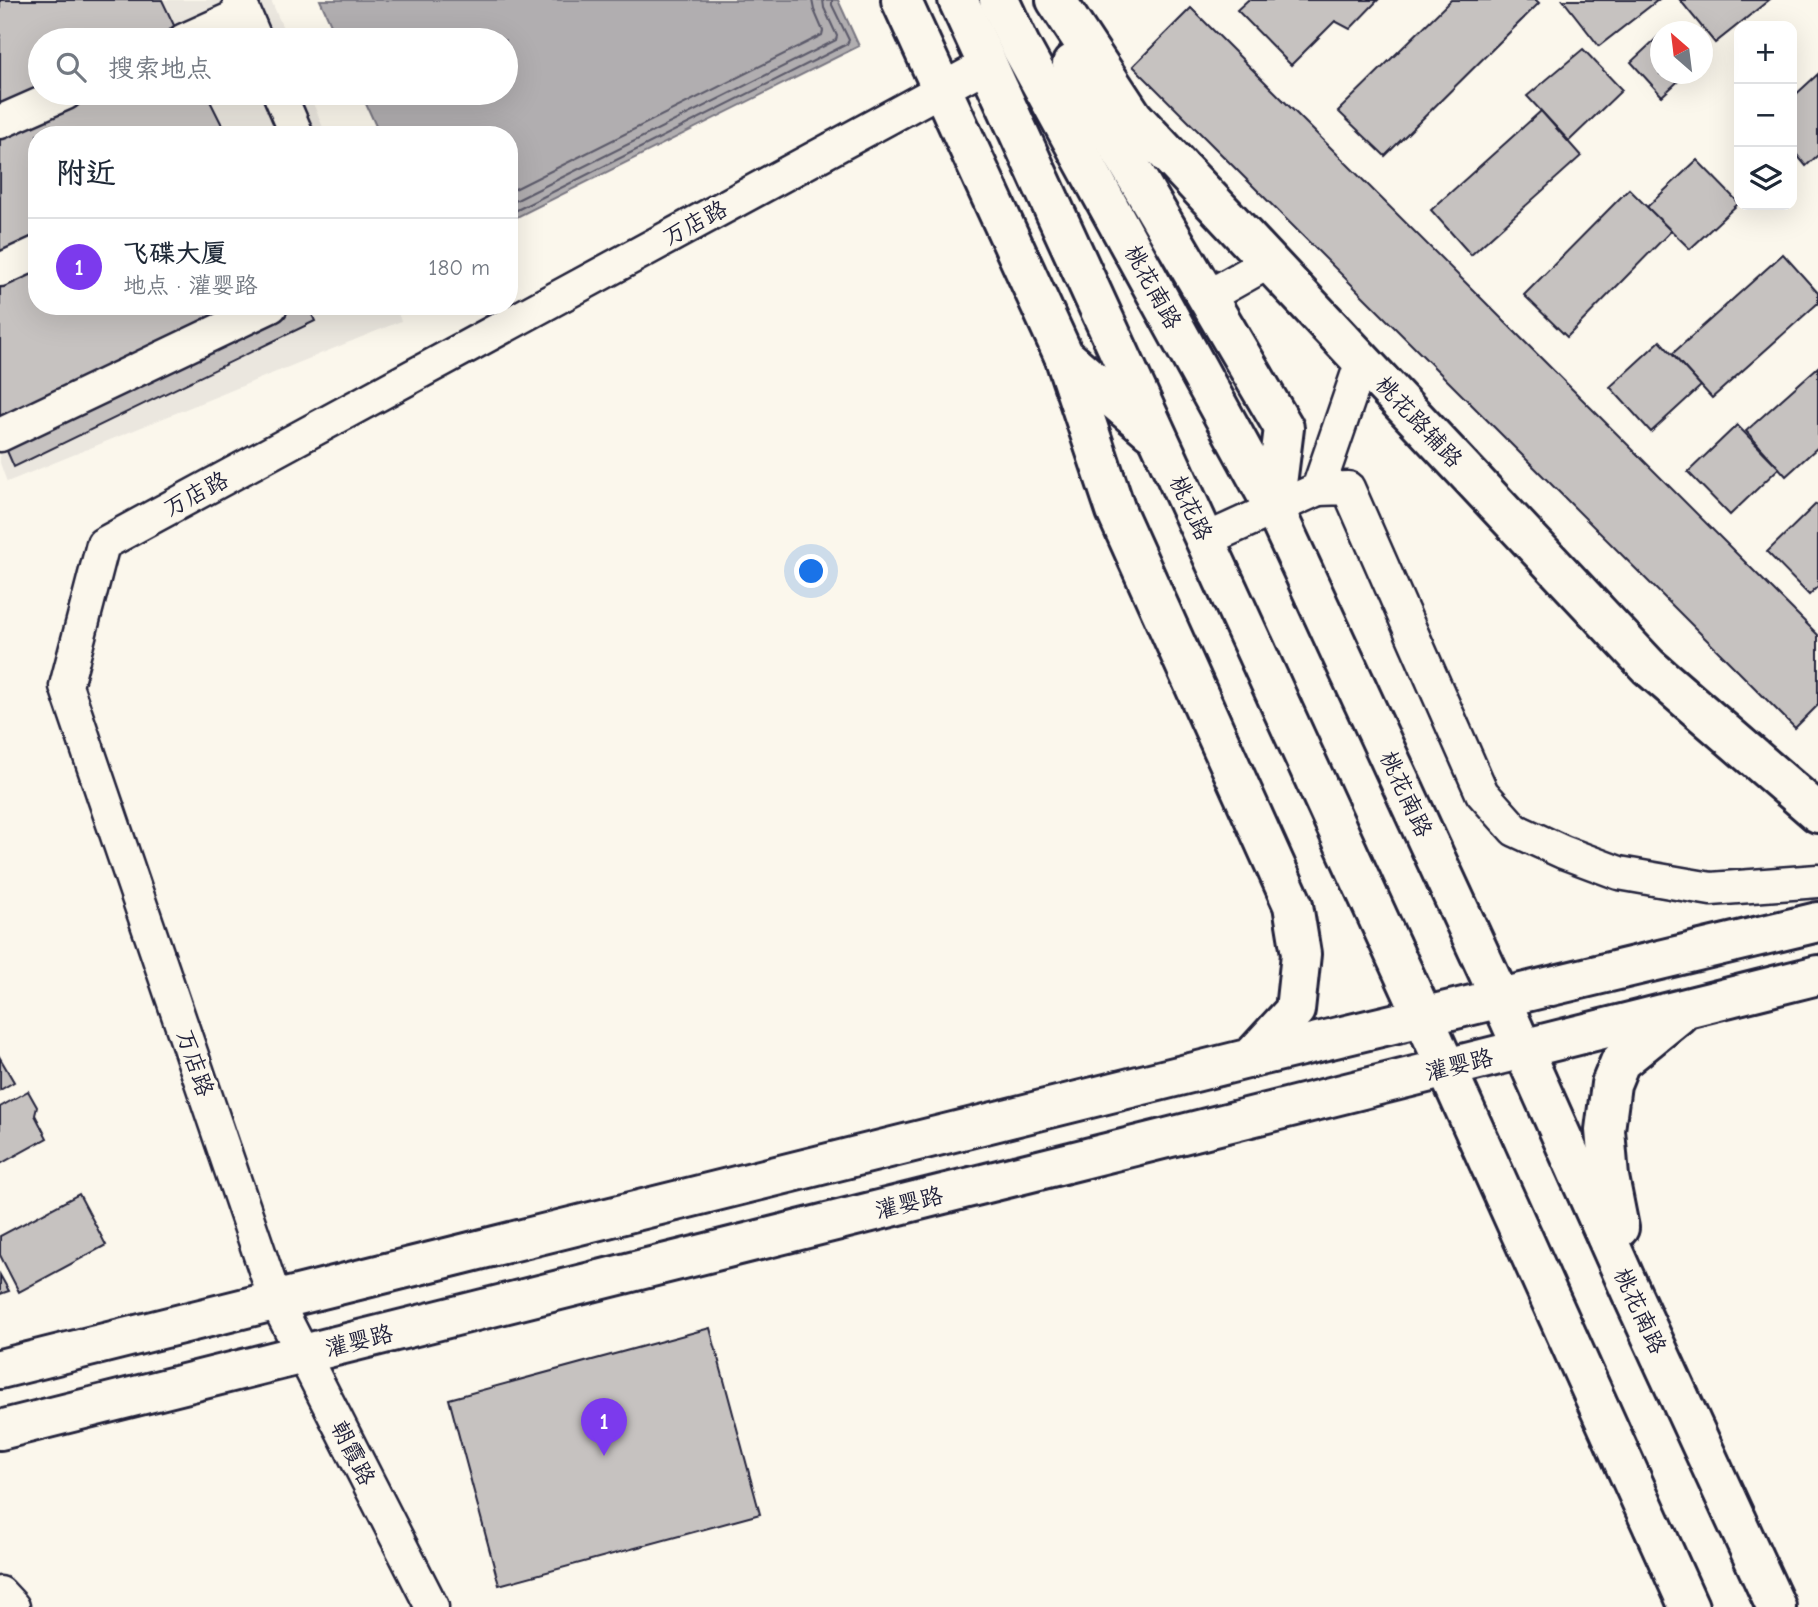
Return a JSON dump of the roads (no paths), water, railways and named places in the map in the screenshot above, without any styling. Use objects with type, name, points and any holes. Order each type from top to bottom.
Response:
[{"type":"main road","points":[[901,0],[1064,356],[1116,511],[1293,905],[1301,954],[1295,1010],[1251,1058]]},
{"type":"main road","name":"桃花路","points":[[958,0],[1423,1016]]},
{"type":"main road","name":"桃花南路","points":[[999,0],[1020,46],[1274,508],[1776,1607]]},
{"type":"main road","points":[[1038,0],[1090,98],[1284,428],[1274,508]]},
{"type":"main road","name":"桃花路辅路","points":[[1056,0],[1133,117],[1648,666],[1818,813]]},
{"type":"main road","points":[[1064,356],[1159,438]]},
{"type":"main road","points":[[0,1368],[1251,1058],[1818,922]]},
{"type":"main road","name":"灌婴路","points":[[0,1430],[1818,975]]},
{"type":"main road","points":[[1630,1292],[1609,1177],[1605,1130],[1611,1084],[1620,1062],[1686,1008]]},
{"type":"main road","points":[[1423,1016],[1689,1607]]},
{"type":"street","points":[[218,28],[246,18]]},
{"type":"street","name":"万店路","points":[[275,1299],[66,685],[103,544],[988,64]]},
{"type":"street","points":[[0,122],[39,105]]},
{"type":"street","points":[[284,105],[292,126]]},
{"type":"street","points":[[0,270],[28,257]]},
{"type":"street","points":[[1207,297],[1269,262]]},
{"type":"street","points":[[0,436],[252,315]]},
{"type":"street","points":[[1318,489],[1362,361]]},
{"type":"street","points":[[1205,540],[1318,489],[1348,488],[1482,793],[1515,830],[1619,873],[1711,889],[1818,881]]},
{"type":"street","name":"朝霞路","points":[[275,1299],[432,1607]]},
{"type":"street","points":[[0,1593],[13,1607]]},
{"type":"water","points":[[320,0],[838,0],[859,46],[518,216],[518,126],[376,126],[366,105],[518,105],[518,28],[333,28]]},
{"type":"place","name":"飞碟大厦","points":[[604,1456]]}]
